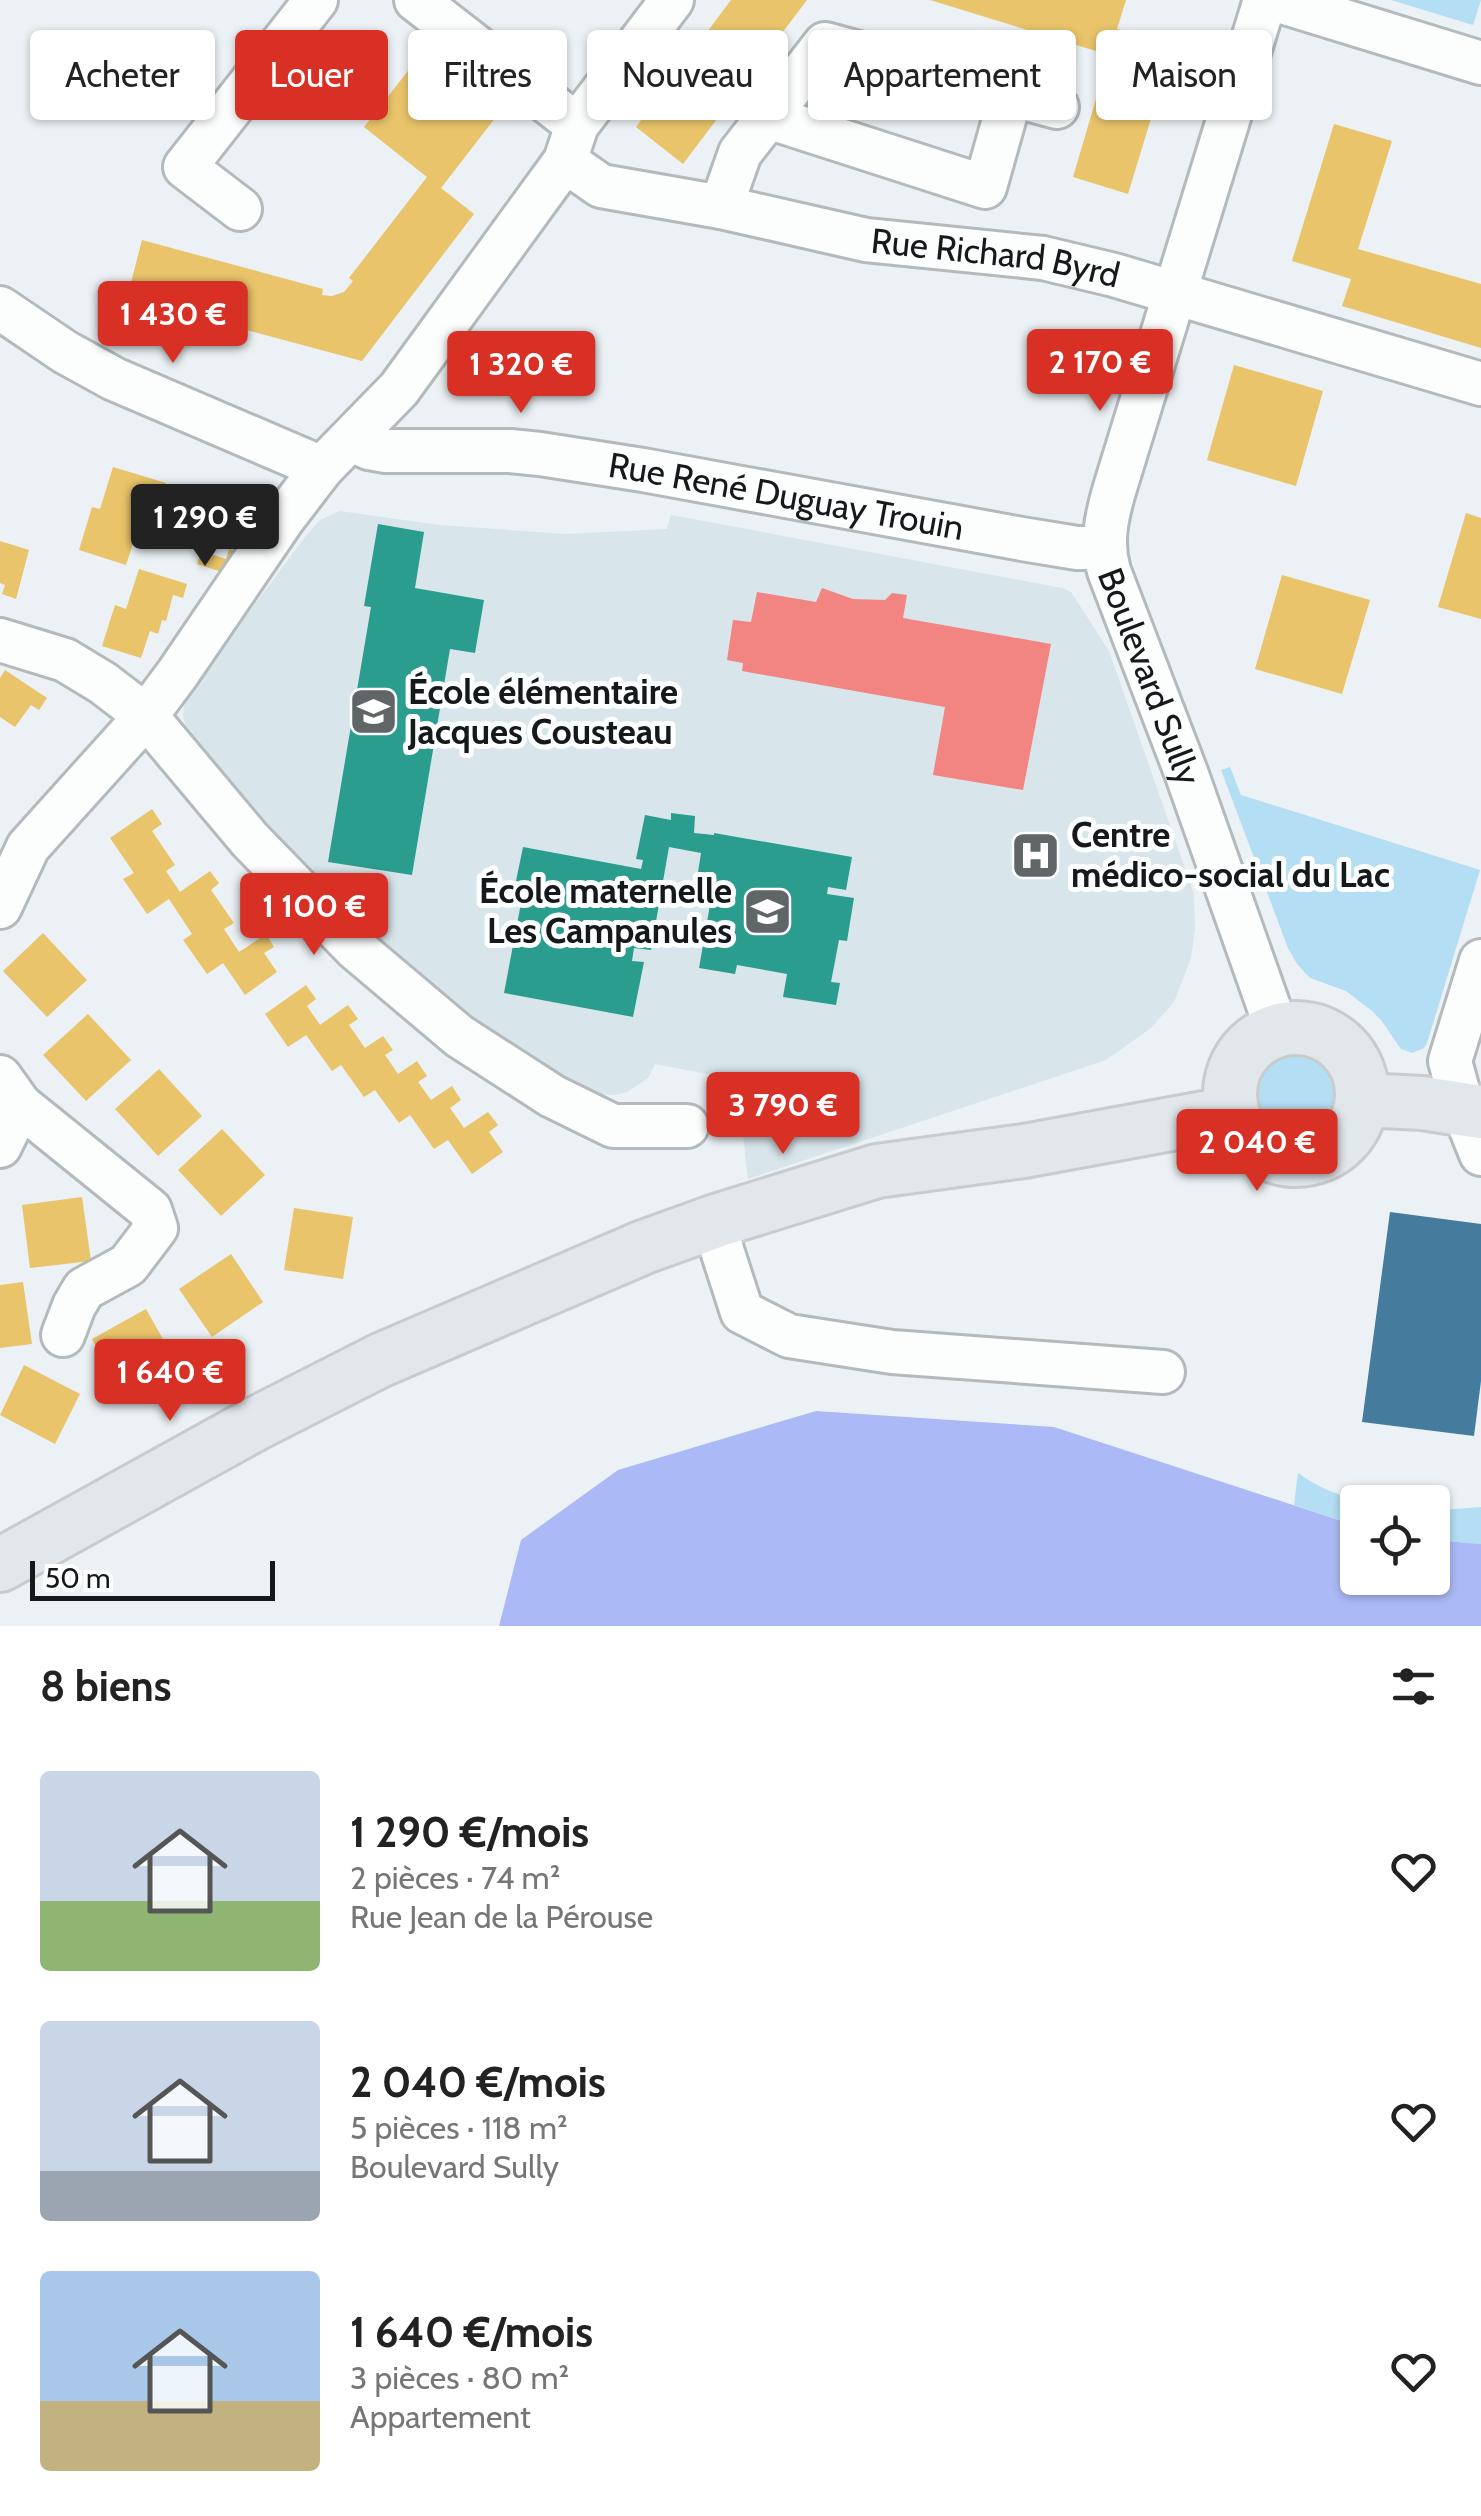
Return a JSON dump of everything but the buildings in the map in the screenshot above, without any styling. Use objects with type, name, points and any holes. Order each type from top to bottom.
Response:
[{"type":"main road","points":[[1299,1027],[1338,1042],[1352,1058],[1361,1078],[1363,1100],[1344,1141],[1325,1154],[1302,1160],[1280,1158],[1258,1149],[1242,1133],[1231,1112],[1229,1092],[1233,1071],[1258,1038],[1299,1027]]},
{"type":"main road","points":[[1363,1100],[1422,1103],[1475,1125]]},
{"type":"main road","points":[[0,1565],[254,1424],[381,1360],[644,1247],[877,1172],[1024,1151],[1231,1112]]},
{"type":"street","points":[[240,208],[185,168],[316,0]]},
{"type":"street","name":"Rue Richard Byrd","points":[[416,0],[571,143],[600,186],[721,207],[866,240],[1043,258],[1114,274],[1481,384]]},
{"type":"street","points":[[0,907],[28,848],[146,716],[283,519],[399,389],[672,0]]},
{"type":"street","points":[[1104,548],[1106,519],[1265,0]]},
{"type":"street","points":[[1276,0],[1481,63]]},
{"type":"street","points":[[788,92],[808,66]]},
{"type":"street","points":[[721,207],[740,154],[766,120]]},
{"type":"street","points":[[774,120],[985,187]]},
{"type":"street","points":[[966,250],[1004,120]]},
{"type":"street","name":"Rue René Duguay Trouin","points":[[0,308],[114,379],[337,454],[369,448],[386,452],[540,454],[1022,539],[1104,548]]},
{"type":"street","name":"Boulevard Sully","points":[[1104,548],[1108,571],[1187,775],[1278,1030]]},
{"type":"street","points":[[0,640],[65,660],[146,716],[250,840],[356,950],[460,1036],[552,1096],[612,1126],[687,1126]]},
{"type":"street","points":[[1475,1125],[1450,1061],[1481,961]]},
{"type":"street","points":[[0,1146],[10,1091]]},
{"type":"street","points":[[10,1091],[150,1210],[156,1228],[128,1265],[84,1289],[63,1335]]},
{"type":"street","points":[[716,1221],[742,1312],[790,1336],[892,1352],[1163,1372]]},
{"type":"shaded area","points":[[1391,0],[1481,0],[1473,25]]},
{"type":"shaded area","points":[[340,511],[439,525],[564,534],[667,529],[671,515],[1071,592],[1109,651],[1194,894],[1191,958],[1174,1002],[1151,1028],[1106,1060],[748,1179],[740,1108],[722,1083],[707,1074],[655,1064],[648,1078],[627,1092],[614,1095],[585,1091],[446,999],[392,958],[310,880],[187,730],[184,705],[192,688],[305,537],[320,520]]},
{"type":"shaded area","points":[[1230,767],[1241,795],[1480,870],[1424,1048],[1412,1053],[1401,1049],[1372,1011],[1346,991],[1310,978],[1297,964],[1221,770]]},
{"type":"shaded area","points":[[1294,1043],[1312,1047],[1328,1057],[1338,1073],[1342,1091],[1338,1109],[1328,1125],[1312,1135],[1294,1139],[1276,1135],[1260,1125],[1250,1109],[1246,1091],[1250,1073],[1260,1057],[1276,1047]]},
{"type":"shaded area","points":[[1298,1473],[1340,1494],[1340,1520],[1294,1505]]},
{"type":"shaded area","points":[[1481,1507],[1481,1544],[1450,1541],[1450,1509]]},
{"type":"water","points":[[816,1411],[1054,1427],[1340,1520],[1340,1595],[1450,1595],[1450,1541],[1481,1544],[1481,1626],[499,1626],[521,1540],[618,1470]]},
{"type":"place","name":"École élémentaire Jacques Cousteau","points":[[373,712]]},
{"type":"place","name":"Centre médico-social du Lac","points":[[1036,855]]},
{"type":"place","name":"École maternelle Les Campanules","points":[[767,911]]}]
